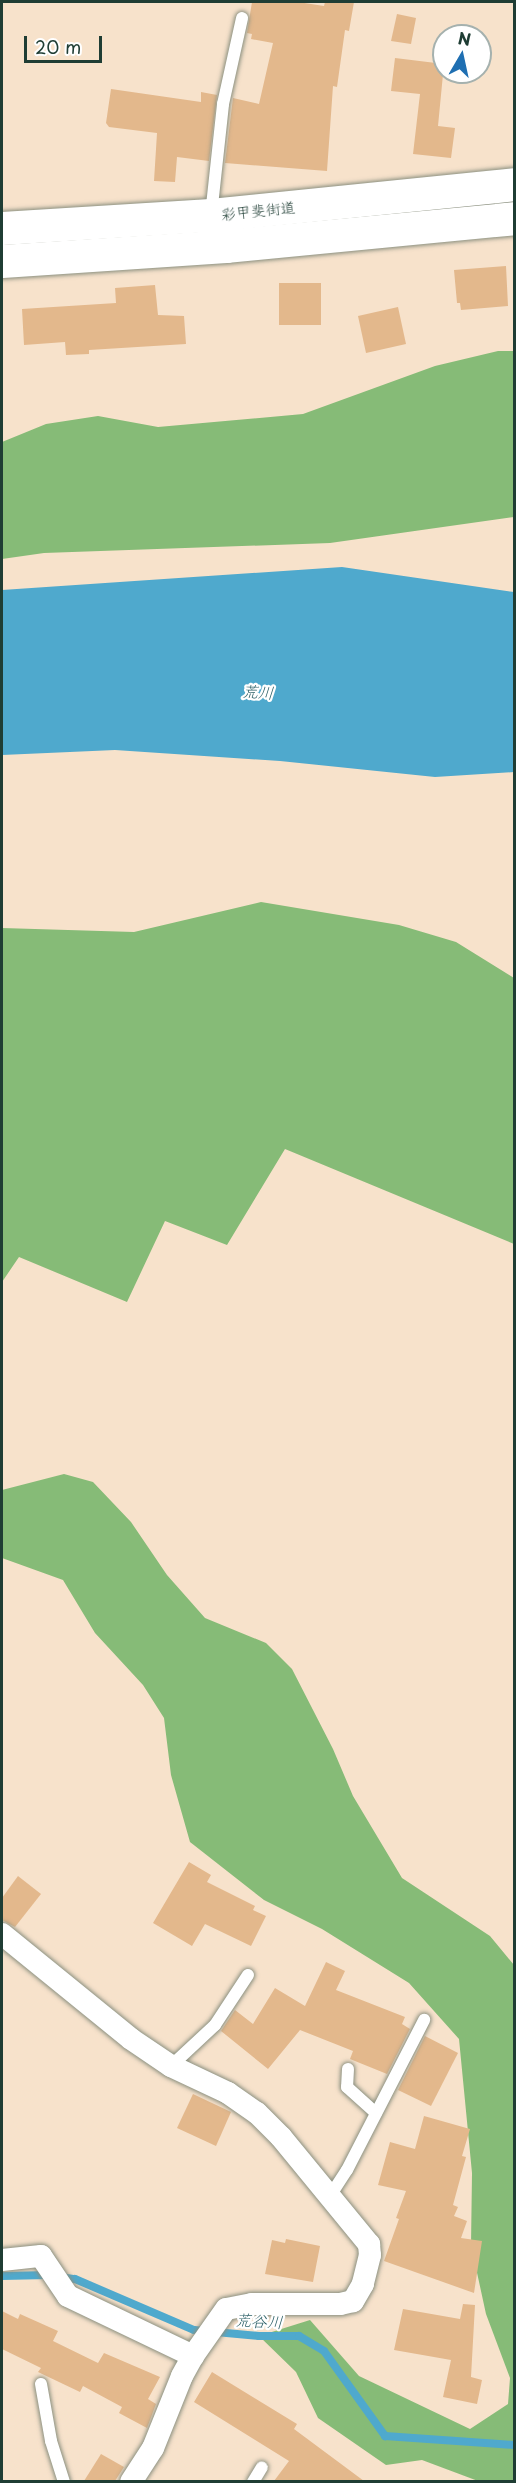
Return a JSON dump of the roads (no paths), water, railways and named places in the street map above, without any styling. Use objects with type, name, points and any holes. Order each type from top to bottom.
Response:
[{"type":"highway","name":"彩甲斐街道","points":[[2,228],[211,215],[514,184]]},
{"type":"highway","points":[[2,261],[225,246],[514,218]]},
{"type":"street","points":[[2,1934],[131,2039],[171,2066],[228,2093],[257,2114],[281,2137],[369,2244],[370,2255],[363,2284],[353,2301],[340,2304],[252,2304],[226,2309],[193,2356],[182,2376],[153,2448],[131,2481]]},
{"type":"street","points":[[2,2260],[41,2256],[68,2296],[193,2356]]},
{"type":"lane","points":[[211,215],[223,104],[242,18]]},
{"type":"lane","points":[[171,2066],[215,2025],[248,1975]]},
{"type":"lane","points":[[330,2196],[347,2170],[424,2020]]},
{"type":"lane","points":[[348,2069],[347,2087],[376,2113]]},
{"type":"lane","points":[[41,2384],[51,2441],[64,2481]]},
{"type":"lane","points":[[253,2481],[262,2467]]},
{"type":"water","name":"荒川","points":[[342,567],[514,592],[514,772],[435,777],[280,761],[115,750],[2,755],[2,590]]},
{"type":"waterway","name":"荒谷川","points":[[2,2276],[48,2275]]},
{"type":"waterway","name":"荒谷川","points":[[60,2277],[75,2279],[194,2330],[259,2336],[299,2336],[324,2351],[385,2436],[514,2445]]}]
